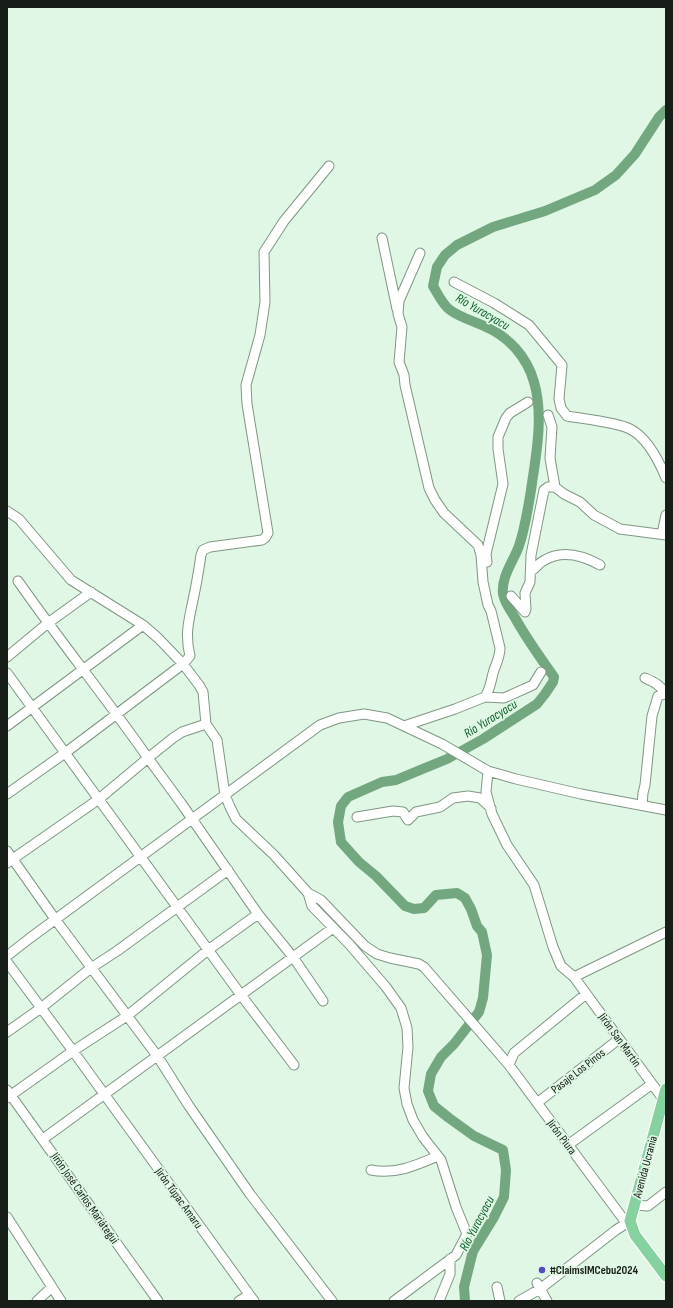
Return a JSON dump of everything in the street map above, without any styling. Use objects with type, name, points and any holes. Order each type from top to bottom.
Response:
[{"type":"main road","name":"Avenida Ucrania","points":[[628,1223],[635,1205],[665,1097]]},
{"type":"main road","name":"Jirón Piura","points":[[628,1223],[635,1235],[666,1276]]},
{"type":"street","points":[[7,794],[117,714],[183,664],[190,656],[187,641],[188,618],[203,550],[210,547],[262,540],[268,533],[247,404],[246,385],[260,335],[265,302],[264,252],[284,221],[329,166]]},
{"type":"street","points":[[382,238],[394,302],[402,327],[399,362],[404,375],[429,488],[444,513],[478,545],[482,554],[483,582],[500,648],[500,655],[491,685],[485,697]]},
{"type":"street","points":[[398,314],[399,301],[420,253]]},
{"type":"street","points":[[454,282],[494,303],[529,326],[562,365],[559,399],[561,408],[567,416],[612,424],[630,429],[642,438],[653,452],[666,478]]},
{"type":"street","points":[[486,596],[488,592],[489,571],[486,554],[503,484],[498,449],[498,437],[506,418],[510,413],[528,402]]},
{"type":"street","points":[[548,414],[552,427],[550,458],[554,487]]},
{"type":"street","points":[[511,596],[525,612],[525,593],[530,582],[532,548],[544,490],[548,487],[554,487],[580,502],[594,515],[620,529],[664,535],[666,515]]},
{"type":"street","points":[[7,511],[19,519],[71,580],[143,625],[183,664],[199,685],[202,692],[206,724],[217,740],[225,795],[236,819],[274,856],[308,893],[312,906],[386,987],[401,1008],[407,1028],[408,1047],[404,1088],[407,1104],[413,1120],[441,1160],[456,1207],[467,1234],[453,1257],[450,1274],[439,1301]]},
{"type":"street","points":[[531,571],[542,562],[552,557],[564,554],[573,554],[591,560],[600,565]]},
{"type":"street","points":[[18,580],[48,623],[163,777],[170,790],[181,803],[258,914],[293,957],[323,1001]]},
{"type":"street","points":[[7,656],[48,623],[91,592]]},
{"type":"street","points":[[7,726],[143,625]]},
{"type":"street","points":[[404,726],[485,697],[504,698],[533,685],[541,672]]},
{"type":"street","points":[[7,673],[208,950],[294,1065]]},
{"type":"street","points":[[642,805],[652,716],[658,696],[665,694],[656,683],[645,678]]},
{"type":"street","points":[[7,956],[55,919],[320,725],[339,718],[364,714],[388,718],[442,744],[488,770],[516,779],[573,792],[666,810]]},
{"type":"street","points":[[206,724],[182,732],[172,738],[99,799],[9,857],[158,1057],[228,1164],[297,1257],[332,1301]]},
{"type":"street","name":"Jirón San Martín","points":[[488,770],[486,792],[490,808],[507,846],[534,885],[553,946],[562,966],[574,977],[652,1084],[665,1097]]},
{"type":"street","points":[[357,817],[393,811],[403,812],[408,820],[416,812],[440,807],[453,798],[468,796],[480,798],[490,808]]},
{"type":"street","points":[[7,1032],[41,1008],[91,968],[228,870]]},
{"type":"street","name":"Jirón Piura","points":[[308,893],[321,900],[365,946],[377,954],[420,964],[424,967],[509,1065],[628,1223]]},
{"type":"street","points":[[8,1094],[127,1016],[208,950],[258,914]]},
{"type":"street","points":[[43,1139],[104,1094],[158,1057],[333,928]]},
{"type":"street","points":[[574,977],[666,932]]},
{"type":"street","name":"Jirón Túpac Amaru","points":[[7,962],[251,1298]]},
{"type":"street","points":[[509,1065],[514,1053],[586,994]]},
{"type":"street","name":"Pasaje Los Pinos","points":[[537,1104],[619,1039]]},
{"type":"street","points":[[568,1145],[652,1084]]},
{"type":"street","name":"Jirón José Carlos Mariátegui","points":[[8,1094],[43,1139],[158,1301]]},
{"type":"street","points":[[371,1170],[386,1172],[400,1170],[418,1165],[438,1156]]},
{"type":"street","points":[[635,1205],[648,1206],[666,1192]]},
{"type":"street","points":[[7,1217],[61,1301]]},
{"type":"street","points":[[519,1301],[616,1230],[628,1223]]},
{"type":"street","points":[[394,1301],[453,1257]]},
{"type":"street","points":[[538,1286],[547,1301]]},
{"type":"street","points":[[37,1301],[52,1287]]},
{"type":"street","points":[[497,1287],[500,1301]]},
{"type":"street","points":[[239,1301],[251,1298]]},
{"type":"waterway","name":"Río Yuracyacu","points":[[465,1301],[464,1287],[473,1251],[494,1217],[504,1197],[506,1170],[503,1150],[474,1136],[449,1118],[434,1106],[428,1091],[431,1074],[441,1057],[454,1044],[479,1012],[483,998],[487,955],[482,932],[477,926],[465,898],[457,893],[436,895],[424,908],[414,909],[405,906],[376,876],[359,862],[341,842],[338,822],[341,806],[348,797],[382,782],[396,780],[447,759],[483,739],[537,704],[553,682],[554,677],[523,632],[507,605],[503,594],[504,582],[519,546],[523,532],[535,463],[539,422],[537,395],[534,382],[527,364],[509,342],[494,331],[454,313],[445,305],[433,286],[437,267],[445,255],[457,245],[493,227],[545,211],[595,190],[616,175],[635,154],[659,117],[666,110]]},
{"type":"place","name":"#ClaimsIMCebu2024","points":[[542,1270]]}]
